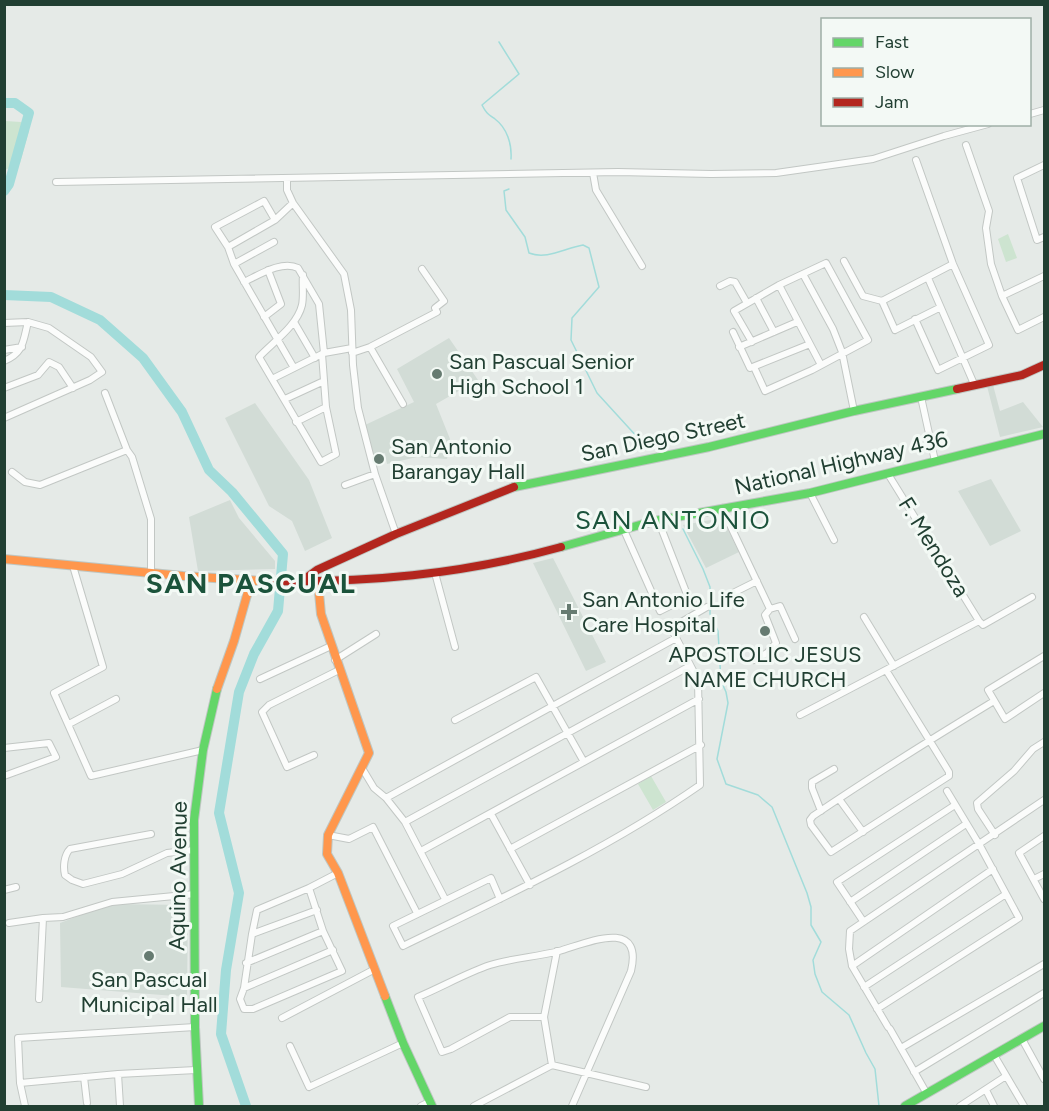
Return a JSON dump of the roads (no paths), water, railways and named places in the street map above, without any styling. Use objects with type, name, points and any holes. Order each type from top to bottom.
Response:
[{"type":"main road","name":"San Diego Street","points":[[302,581],[317,570],[396,534],[516,486],[709,447],[854,411],[1022,375],[1044,365]]},
{"type":"main road","name":"National Highway 436","points":[[4,559],[251,580],[318,582],[374,580],[435,573],[542,552],[658,520],[810,493],[1044,434]]},
{"type":"main road","name":"Aquino Avenue","points":[[199,1107],[195,1027],[194,820],[203,750],[217,688],[234,641],[251,580]]},
{"type":"main road","points":[[318,582],[321,614],[369,753],[328,835],[327,854],[338,873],[403,1043],[431,1104]]},
{"type":"main road","points":[[905,1107],[1044,1026]]},
{"type":"street","points":[[56,182],[593,173],[776,173],[873,159],[981,126]]},
{"type":"street","points":[[966,145],[989,211],[986,228],[991,264],[1002,296],[1018,330],[1044,317]]},
{"type":"street","points":[[915,320],[938,370],[989,345],[953,264],[916,160]]},
{"type":"street","points":[[1044,165],[1017,178],[1037,240],[1044,237]]},
{"type":"street","points":[[593,173],[596,190],[642,266]]},
{"type":"street","points":[[287,178],[287,190],[293,203],[344,274],[351,310],[352,351],[358,408],[375,474],[396,534]]},
{"type":"street","points":[[275,220],[264,201],[215,227],[294,368]]},
{"type":"street","points":[[228,247],[275,220],[293,203]]},
{"type":"street","points":[[234,264],[274,242]]},
{"type":"street","points":[[844,261],[863,296],[882,301],[953,264]]},
{"type":"street","points":[[752,342],[734,310],[826,263],[868,340],[765,391],[754,367]]},
{"type":"street","points":[[244,282],[268,270],[294,266],[303,275],[319,304],[326,406],[336,454],[321,462],[259,357],[294,322],[302,303],[303,275]]},
{"type":"street","points":[[272,378],[323,353],[370,347],[437,312],[435,308],[444,301],[422,269]]},
{"type":"street","points":[[264,317],[281,304],[268,270]]},
{"type":"street","points":[[803,274],[833,329],[842,352],[854,411]]},
{"type":"street","points":[[1002,296],[1044,276]]},
{"type":"street","points":[[928,278],[939,308],[974,384]]},
{"type":"street","points":[[720,286],[730,281],[735,282],[747,303]]},
{"type":"street","points":[[779,285],[821,365]]},
{"type":"street","points":[[756,298],[774,332]]},
{"type":"street","points":[[882,301],[895,330],[939,308]]},
{"type":"street","points":[[4,361],[16,356],[22,347],[28,322]]},
{"type":"street","points":[[4,323],[28,322],[50,328],[92,357],[102,372],[73,388],[4,418]]},
{"type":"street","points":[[294,322],[315,358]]},
{"type":"street","points":[[739,347],[797,322]]},
{"type":"street","points":[[733,332],[748,367],[754,367],[810,344]]},
{"type":"street","points":[[4,350],[22,347]]},
{"type":"street","points":[[370,347],[403,405]]},
{"type":"street","points":[[4,388],[38,375],[49,362],[59,367],[73,388]]},
{"type":"street","points":[[285,399],[324,381]]},
{"type":"street","points":[[105,393],[127,450],[132,457],[151,519],[151,572]]},
{"type":"street","points":[[921,397],[935,461]]},
{"type":"street","points":[[296,422],[326,406]]},
{"type":"street","points":[[12,472],[25,482],[40,484],[127,450]]},
{"type":"street","points":[[345,485],[375,474]]},
{"type":"street","name":"F. Mendoza","points":[[888,474],[979,621]]},
{"type":"street","points":[[810,493],[834,540]]},
{"type":"street","points":[[722,508],[770,609]]},
{"type":"street","points":[[623,528],[660,610],[688,597],[658,520]]},
{"type":"street","points":[[73,566],[103,667],[54,693],[91,776],[203,750]]},
{"type":"street","points":[[435,573],[455,647]]},
{"type":"street","points":[[729,595],[757,580]]},
{"type":"street","points":[[800,715],[979,621],[983,625],[1032,597]]},
{"type":"street","points":[[754,660],[767,653],[776,643],[765,615],[770,609],[780,606],[795,639]]},
{"type":"street","points":[[500,899],[490,878],[393,926],[403,946],[531,885],[662,811],[700,785],[698,680],[671,628],[707,607]]},
{"type":"street","points":[[864,617],[894,666]]},
{"type":"street","points":[[335,660],[376,634]]},
{"type":"street","points":[[386,798],[676,638]]},
{"type":"street","points":[[260,679],[331,646]]},
{"type":"street","points":[[1044,656],[987,690],[1005,719],[1044,693]]},
{"type":"street","points":[[405,822],[690,666]]},
{"type":"street","points":[[314,755],[287,767],[262,712],[269,705],[339,670]]},
{"type":"street","points":[[886,670],[930,742],[949,772],[949,776],[831,852],[813,828],[810,820],[838,800],[930,742],[994,701]]},
{"type":"street","points":[[455,720],[536,677],[584,762]]},
{"type":"street","points":[[69,724],[116,699]]},
{"type":"street","points":[[422,851],[699,699]]},
{"type":"street","points":[[4,748],[49,742],[56,757],[4,776]]},
{"type":"street","points":[[994,835],[981,814],[977,803],[979,799],[1014,771],[1033,749],[1044,742]]},
{"type":"street","points":[[510,849],[701,745]]},
{"type":"street","points":[[362,768],[374,788],[386,798],[405,822],[445,899]]},
{"type":"street","points":[[821,811],[812,782],[834,769]]},
{"type":"street","points":[[878,1009],[1019,918],[947,791]]},
{"type":"street","points":[[838,800],[863,832]]},
{"type":"street","points":[[927,1094],[852,966],[849,949],[850,932],[1044,800]]},
{"type":"street","points":[[863,921],[837,882],[955,805]]},
{"type":"street","points":[[491,814],[531,885]]},
{"type":"street","points":[[850,902],[966,824]]},
{"type":"street","points":[[328,835],[349,839],[373,827],[417,913]]},
{"type":"street","points":[[151,834],[70,849],[63,867],[65,875],[83,884],[122,874],[167,853],[194,850]]},
{"type":"street","points":[[1044,836],[1019,853],[1044,898]]},
{"type":"street","points":[[852,966],[993,869]]},
{"type":"street","points":[[338,873],[257,910],[246,963],[244,988],[240,999],[244,1009],[254,1009],[342,972]]},
{"type":"street","points":[[1034,879],[1044,874]]},
{"type":"street","points":[[4,890],[16,887]]},
{"type":"street","points":[[309,888],[323,931],[333,950],[345,984]]},
{"type":"street","points":[[9,923],[63,917],[112,902],[195,894]]},
{"type":"street","points":[[864,987],[1006,894]]},
{"type":"street","points":[[252,934],[316,910]]},
{"type":"street","points":[[39,999],[44,918]]},
{"type":"street","points":[[246,963],[323,931]]},
{"type":"street","points":[[544,1017],[510,1017],[442,1052],[418,997],[490,965],[557,951],[604,937],[626,942],[632,949],[634,960],[631,971],[572,1107]]},
{"type":"street","points":[[244,988],[333,950]]},
{"type":"street","points":[[552,1065],[544,1017],[557,951]]},
{"type":"street","points":[[901,1048],[1044,964]]},
{"type":"street","points":[[282,1018],[375,969]]},
{"type":"street","points":[[914,1072],[1044,993]]},
{"type":"street","points":[[25,1107],[18,1038],[195,1027]]},
{"type":"street","points":[[1022,1039],[1044,1079]]},
{"type":"street","points":[[290,1046],[309,1087],[403,1043]]},
{"type":"street","points":[[994,1055],[1024,1107]]},
{"type":"street","points":[[474,1107],[552,1065],[646,1087]]},
{"type":"street","points":[[21,1083],[196,1070]]},
{"type":"street","points":[[118,1074],[120,1107]]},
{"type":"street","points":[[961,1106],[1006,1076]]},
{"type":"street","points":[[84,1077],[87,1103]]},
{"type":"street","points":[[986,1090],[994,1107]]},
{"type":"street","points":[[421,1107],[431,1104]]},
{"type":"waterway","points":[[499,42],[519,74],[482,105],[506,132],[510,142],[511,159]]},
{"type":"waterway","points":[[4,103],[15,103],[29,113],[9,184],[4,191]]},
{"type":"waterway","points":[[509,189],[504,191],[506,210],[525,237],[529,253],[549,254],[583,245],[589,248],[599,287],[572,318],[571,340],[597,393],[639,439],[642,450]]},
{"type":"waterway","points":[[4,295],[51,297],[100,320],[143,358],[182,412],[209,470],[232,492],[283,554],[278,611],[254,654],[239,692],[219,813],[239,893],[226,970],[221,1034],[246,1106]]},
{"type":"waterway","points":[[683,529],[710,587],[710,614],[718,631],[721,681],[728,703],[717,759],[726,784],[758,795],[772,807],[807,893],[811,907],[811,925],[821,942],[813,960],[815,974],[822,992],[849,1015],[875,1069],[879,1106]]},
{"type":"place","name":"San Pascual Senior High School 1","points":[[437,374]]},
{"type":"place","name":"San Antonio Barangay Hall","points":[[379,459]]},
{"type":"place","name":"San Antonio Life Care Hospital","points":[[569,612]]},
{"type":"place","name":"APOSTOLIC JESUS NAME CHURCH","points":[[765,631]]},
{"type":"place","name":"San Pascual Municipal Hall","points":[[149,956]]},
{"type":"district","name":"SAN ANTONIO","points":[[673,520]]},
{"type":"district","name":"SAN PASCUAL","points":[[251,583]]}]
